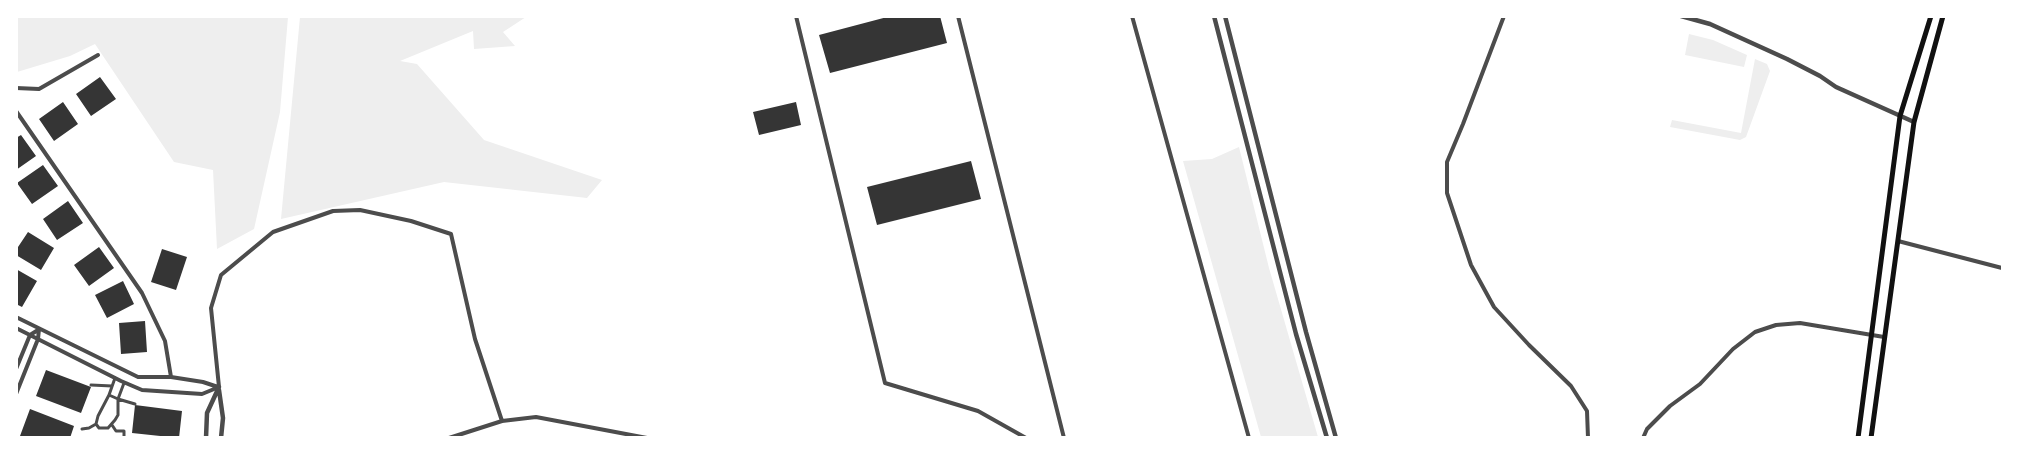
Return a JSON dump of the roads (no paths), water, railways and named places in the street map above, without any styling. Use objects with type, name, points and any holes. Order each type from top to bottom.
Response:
[{"type":"main road","points":[[1858,438],[1900,116],[1931,16]]},
{"type":"main road","points":[[1871,438],[1914,122],[1943,16]]},
{"type":"street","points":[[796,16],[885,383],[978,411],[1026,438]]},
{"type":"street","points":[[958,16],[1064,438]]},
{"type":"street","points":[[1132,16],[1249,438]]},
{"type":"street","points":[[1214,16],[1296,334],[1327,438]]},
{"type":"street","points":[[1225,16],[1306,332],[1336,438]]},
{"type":"street","points":[[1504,16],[1447,162],[1447,193],[1472,265],[1494,307],[1571,386],[1587,411],[1588,438]]},
{"type":"street","points":[[1681,16],[1710,24],[1787,59],[1836,87],[1914,122]]},
{"type":"street","points":[[16,88],[39,89],[98,56]]},
{"type":"street","points":[[1233,91],[1244,89]]},
{"type":"street","points":[[16,111],[142,293],[165,341],[171,378]]},
{"type":"street","points":[[221,438],[223,418],[211,308],[220,275],[273,232],[333,211],[360,210],[411,221],[452,234],[475,339],[502,421]]},
{"type":"street","points":[[1898,241],[2002,268]]},
{"type":"street","points":[[16,317],[138,377],[203,381],[219,387]]},
{"type":"street","points":[[1642,438],[1647,429],[1670,406],[1700,384],[1733,349],[1755,332],[1776,325],[1800,323],[1884,337]]},
{"type":"street","points":[[16,328],[142,390],[202,394],[219,387]]},
{"type":"street","points":[[16,369],[30,335],[39,329]]},
{"type":"street","points":[[16,394],[38,339],[39,329]]},
{"type":"street","points":[[82,429],[96,424],[115,378]]},
{"type":"street","points":[[96,424],[103,429],[112,425],[118,415],[118,399],[124,383]]},
{"type":"street","points":[[91,385],[112,386]]},
{"type":"street","points":[[206,438],[207,413],[219,387]]},
{"type":"street","points":[[109,395],[135,404]]},
{"type":"street","points":[[449,438],[502,421],[536,417],[647,438]]},
{"type":"street","points":[[112,425],[116,431],[124,431],[124,438]]}]
